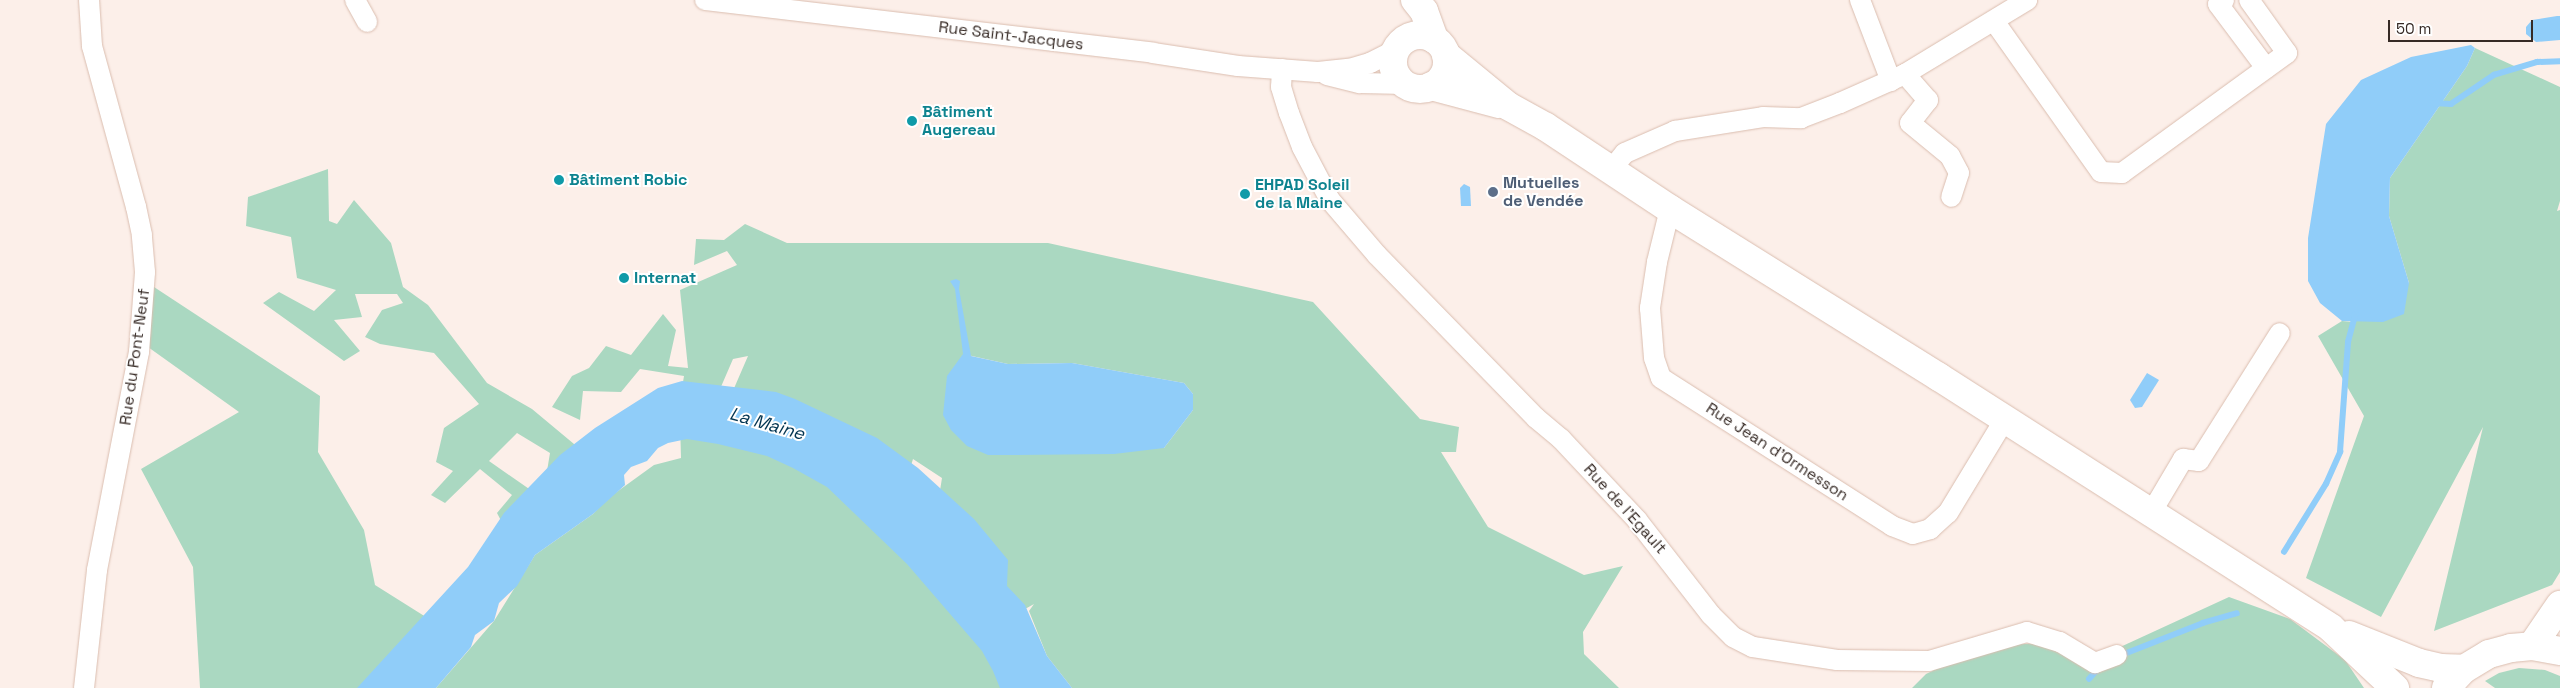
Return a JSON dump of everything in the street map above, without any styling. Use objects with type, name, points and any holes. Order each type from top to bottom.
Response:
[{"type":"main road","points":[[1401,0],[1400,45],[1393,65],[1399,79],[1508,106]]},
{"type":"main road","points":[[1415,0],[1424,11],[1448,54],[1444,74],[1418,85]]},
{"type":"main road","points":[[1400,45],[1419,35],[1448,54],[1508,106],[1546,127],[1670,208],[2005,419],[2331,628],[2395,688]]},
{"type":"main road","points":[[2532,646],[2560,605]]},
{"type":"main road","points":[[2331,628],[2419,663],[2440,668],[2455,678],[2490,654],[2512,648],[2532,646],[2560,651]]},
{"type":"street","name":"Rue du Pont-Neuf","points":[[84,688],[97,570],[139,352],[145,277],[142,235],[136,208],[92,46],[89,0]]},
{"type":"street","points":[[355,0],[367,22]]},
{"type":"street","name":"Rue Saint-Jacques","points":[[705,0],[1153,53],[1238,66],[1318,72],[1360,83],[1418,85]]},
{"type":"street","points":[[1860,0],[1898,77],[1928,100],[1910,123],[1950,156],[1958,173],[1951,197]]},
{"type":"street","points":[[1611,170],[1625,153],[1675,131],[1754,118],[1801,118],[1898,77],[2027,0]]},
{"type":"street","points":[[2224,0],[2218,4],[2266,68]]},
{"type":"street","points":[[1994,21],[2101,172],[2122,173],[2287,53],[2248,0]]},
{"type":"street","name":"Rue Saint-Jacques","points":[[1318,72],[1370,63],[1400,45]]},
{"type":"street","name":"Rue de l'Egault","points":[[1282,69],[1281,87],[1289,113],[1302,146],[1330,200],[1377,256],[1536,418],[1561,439],[1599,479],[1669,558],[1711,616],[1733,637],[1753,647],[1837,660],[1929,661],[2027,632],[2060,642],[2095,662],[2117,655]]},
{"type":"street","name":"Rue Jean d'Ormesson","points":[[1670,208],[1657,262],[1650,308],[1654,358],[1661,378],[1892,526],[1913,534],[1930,529],[1948,513],[2005,419]]},
{"type":"street","points":[[2151,513],[2183,459],[2199,461],[2280,333]]},
{"type":"green space","points":[[2475,48],[2560,87],[2560,201],[2557,211],[2560,210],[2560,572],[2552,585],[2434,631],[2483,427],[2381,617],[2306,578],[2364,416],[2318,336],[2342,321],[2353,322],[2409,283],[2389,216],[2390,178],[2467,66]]},
{"type":"green space","points":[[328,169],[329,221],[337,224],[354,200],[391,243],[403,287],[428,305],[487,383],[532,409],[580,449],[545,483],[550,453],[517,433],[489,461],[545,500],[509,536],[497,513],[512,495],[480,469],[445,503],[431,495],[453,471],[436,462],[444,428],[479,404],[434,353],[380,344],[365,337],[382,310],[403,303],[397,294],[355,294],[362,317],[334,320],[360,351],[344,361],[263,303],[279,292],[314,311],[336,290],[297,278],[291,237],[246,226],[248,197]]},
{"type":"green space","points":[[745,224],[787,243],[1048,243],[1313,302],[1420,419],[1459,427],[1456,452],[1441,452],[1488,527],[1584,575],[1623,566],[1583,632],[1584,654],[1619,688],[1072,688],[1047,656],[1029,611],[1034,604],[1018,613],[938,503],[942,478],[913,459],[908,475],[904,526],[1018,688],[436,688],[494,621],[535,555],[593,514],[607,499],[654,465],[681,458],[680,422],[719,423],[748,356],[733,359],[717,396],[682,388],[684,376],[640,369],[621,392],[583,391],[580,420],[552,407],[572,376],[589,368],[606,346],[631,355],[663,314],[676,330],[668,366],[688,368],[680,290],[737,265],[727,251],[694,265],[696,239],[724,240]],"holes":[[[963,354],[1008,364],[1072,363],[1184,383],[1193,394],[1193,410],[1164,448]]]},
{"type":"green space","points":[[154,287],[320,396],[318,452],[364,530],[375,585],[437,624],[384,688],[200,688],[193,567],[141,469],[239,412],[148,347]]},
{"type":"green space","points":[[2229,597],[2290,619],[2345,660],[2364,688],[1912,688],[1926,674],[1959,658],[2005,645],[2043,643],[2105,654]]},
{"type":"green space","points":[[2519,668],[2545,670],[2560,676],[2560,688],[2495,688],[2485,681],[2499,673]]},
{"type":"water","points":[[2560,16],[2560,40],[2536,42],[2526,34],[2526,27],[2532,20]]},
{"type":"water","points":[[2471,45],[2475,48],[2467,66],[2390,178],[2389,216],[2409,283],[2404,314],[2383,322],[2342,321],[2320,303],[2308,281],[2308,238],[2326,124],[2361,80],[2411,57]]},
{"type":"water","points":[[1464,184],[1470,187],[1471,206],[1461,206],[1460,188]]},
{"type":"water","points":[[956,279],[960,281],[959,289],[971,356],[1008,364],[1072,363],[1184,383],[1193,394],[1193,410],[1164,448],[1114,454],[988,455],[967,446],[951,430],[943,415],[947,376],[963,354],[955,289],[950,281]]},
{"type":"water","points":[[2147,373],[2159,380],[2142,407],[2135,408],[2130,400]]},
{"type":"water","name":"La Maine","points":[[682,381],[776,392],[795,399],[877,438],[918,468],[974,519],[1008,560],[1007,586],[1025,605],[1047,656],[1072,688],[1000,688],[982,651],[907,564],[827,487],[767,456],[718,444],[687,439],[668,443],[658,448],[647,461],[631,467],[624,475],[625,485],[593,514],[535,555],[517,586],[499,603],[494,621],[475,635],[471,647],[436,688],[357,688],[468,567],[504,513],[560,455],[595,428],[658,388]]},
{"type":"waterway","points":[[2433,103],[2451,104],[2494,75],[2537,62],[2560,61]]},
{"type":"waterway","points":[[2284,552],[2326,484],[2340,452],[2348,342],[2355,315]]},
{"type":"waterway","points":[[2119,656],[2203,623],[2237,613]]},
{"type":"waterway","points":[[2089,679],[2099,668]]},
{"type":"place","name":"Bâtiment Augereau","points":[[912,121]]},
{"type":"place","name":"Bâtiment Robic","points":[[559,180]]},
{"type":"place","name":"Mutuelles de Vendée","points":[[1493,192]]},
{"type":"place","name":"EHPAD Soleil de la Maine","points":[[1245,194]]},
{"type":"place","name":"Internat","points":[[624,278]]}]
